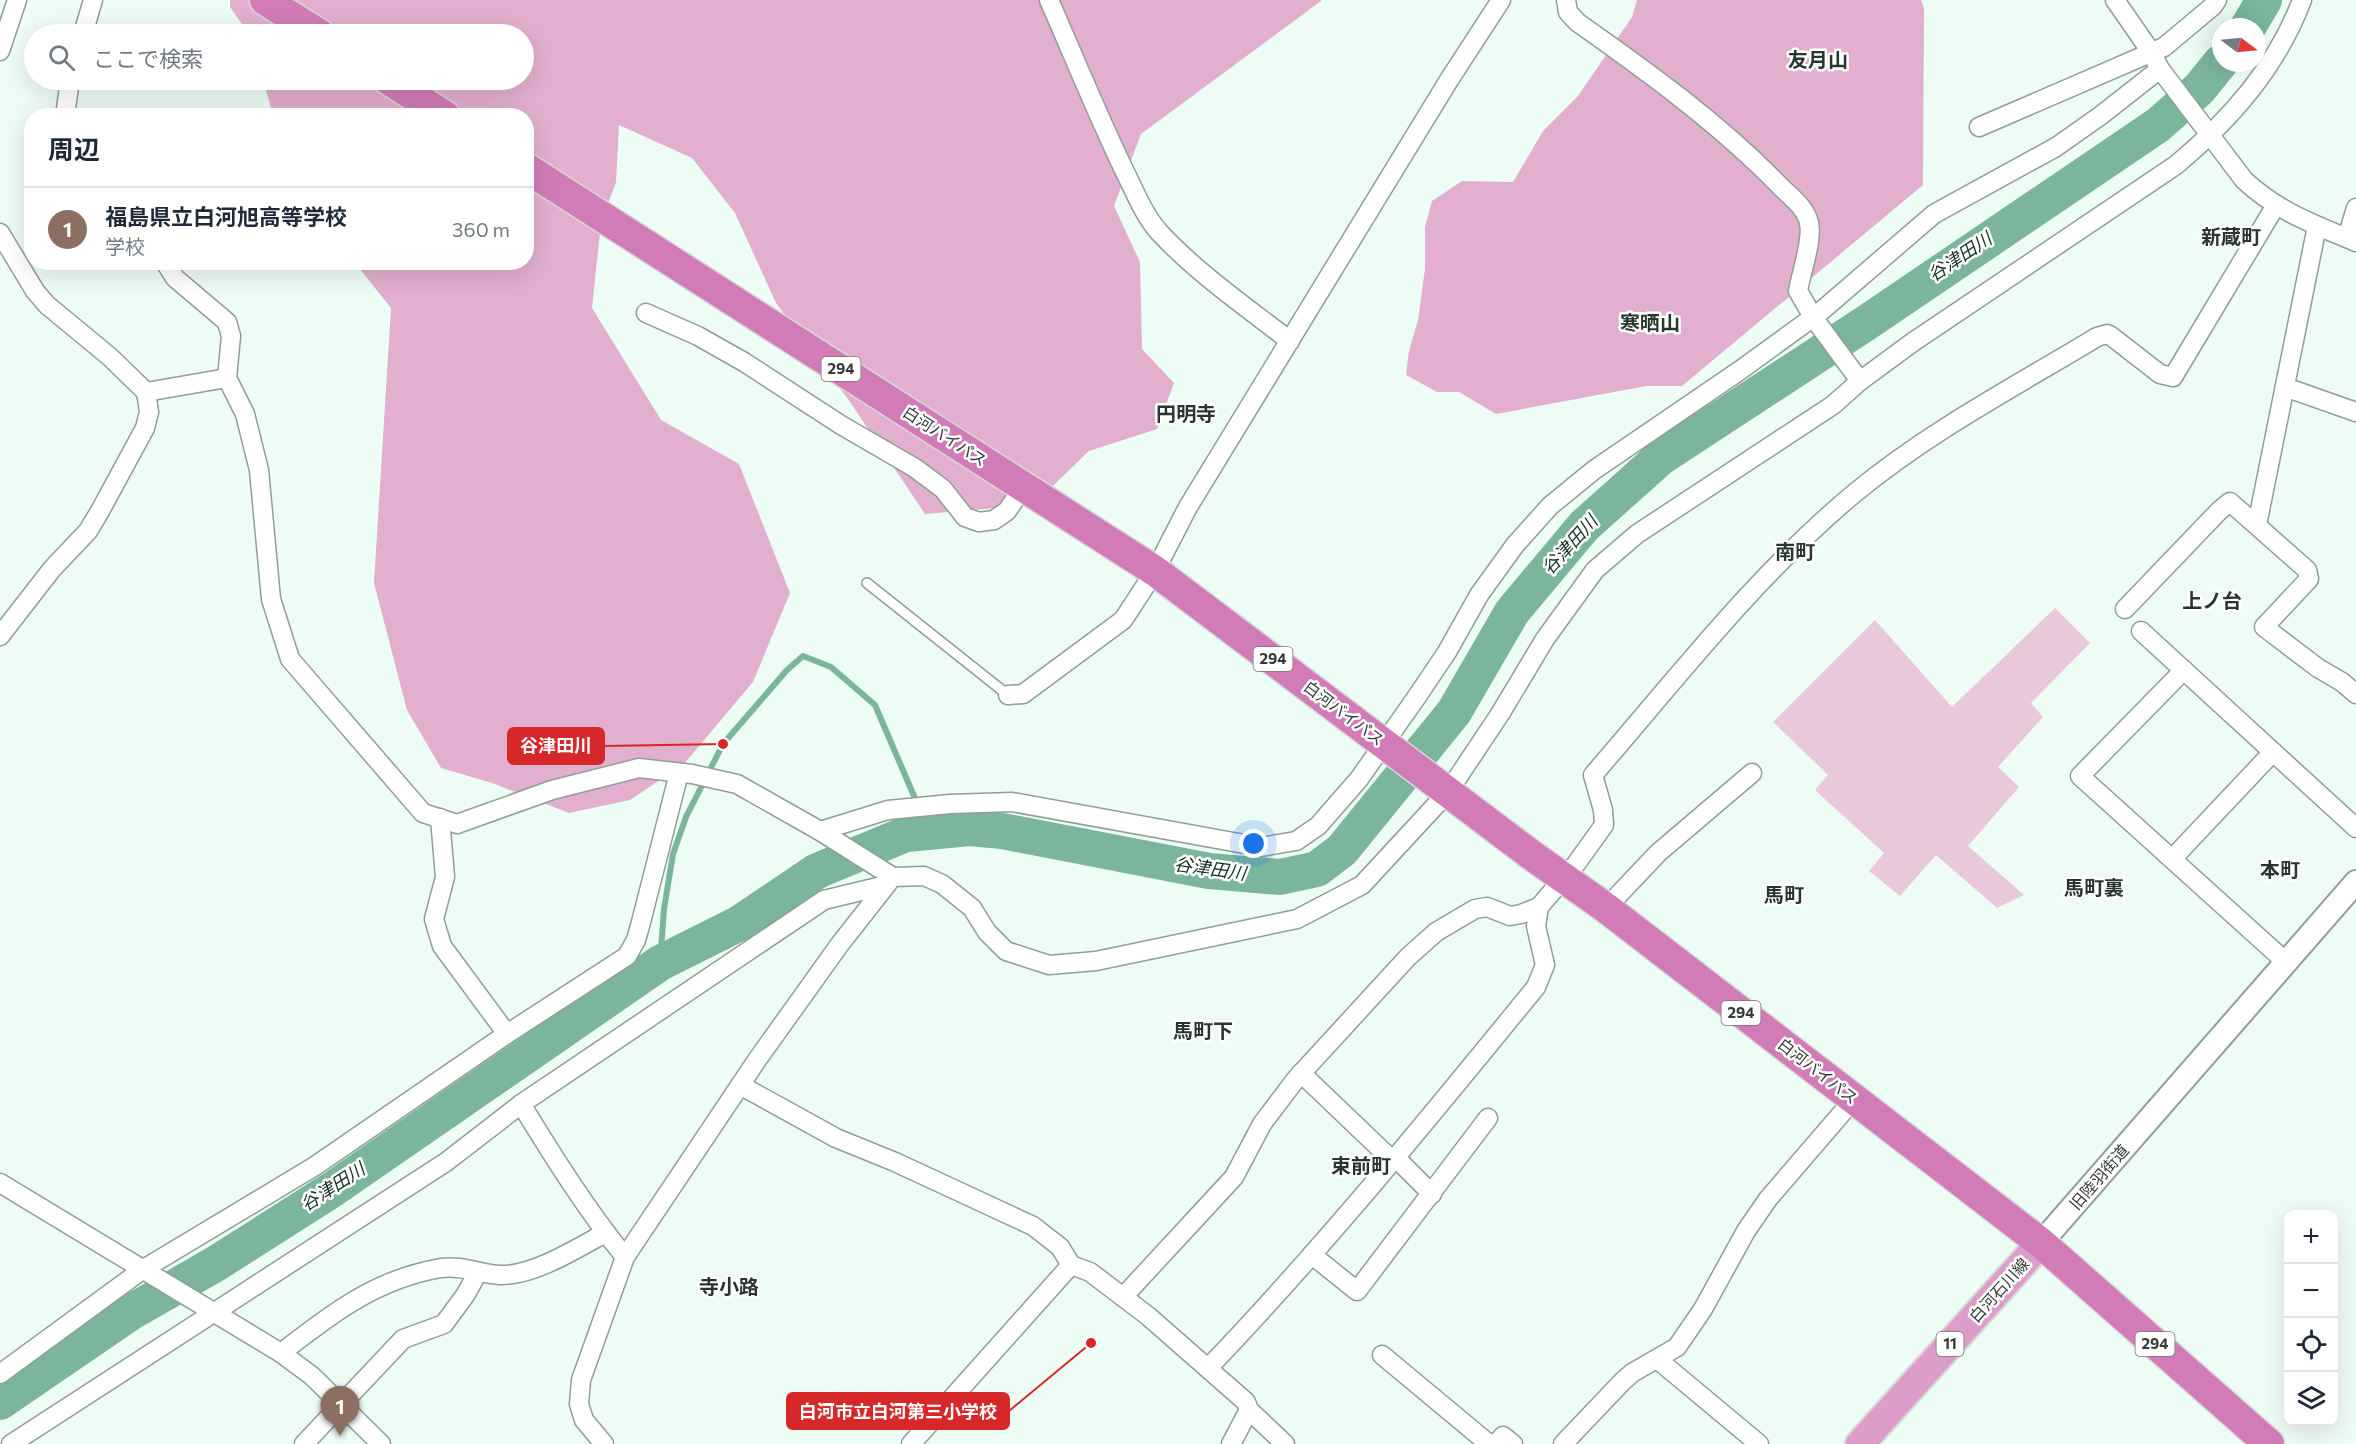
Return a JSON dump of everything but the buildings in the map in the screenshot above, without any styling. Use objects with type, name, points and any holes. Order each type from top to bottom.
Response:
[{"type":"highway","points":[[266,0],[303,24]]},
{"type":"highway","points":[[405,90],[433,108]]},
{"type":"highway","name":"白河バイパス","points":[[534,173],[1155,571],[1564,879],[1606,908],[2041,1243]]},
{"type":"highway","name":"294","points":[[2041,1243],[2269,1444]]},
{"type":"main road","name":"白河石川線","points":[[1860,1444],[2041,1243]]},
{"type":"street","points":[[0,51],[17,0]]},
{"type":"street","points":[[86,24],[93,0]]},
{"type":"street","points":[[1049,0],[1118,156],[1158,231],[1198,267],[1290,341]]},
{"type":"street","points":[[1008,695],[1023,694],[1123,620],[1155,571],[1188,507],[1449,80],[1502,0]]},
{"type":"street","points":[[1566,0],[1568,12],[1577,22],[1671,88],[1768,173],[1802,209],[1809,223],[1809,236],[1798,291],[1817,322],[1860,381]]},
{"type":"street","points":[[2115,0],[2163,73],[2207,133],[2244,180],[2260,195],[2299,219],[2351,240],[2356,208]]},
{"type":"street","points":[[1979,128],[2164,47],[2213,6],[2217,0]]},
{"type":"street","points":[[10,1444],[446,1162],[521,1104],[824,900],[889,881],[924,876],[942,884],[972,908],[987,932],[1006,951],[1049,965],[1096,961],[1297,919],[1362,885],[1444,789],[1500,714],[1545,639],[1595,570],[1637,534],[1833,405],[1860,381],[1913,342],[2176,165],[2251,92],[2291,30],[2302,0]]},
{"type":"street","points":[[820,831],[888,810],[950,804],[1012,802],[1261,847],[1296,842],[1318,826],[1388,745],[1447,652],[1479,595],[1515,545],[1550,506],[1594,470],[1729,378],[1817,322],[1843,294],[1934,214],[2056,147],[2163,73]]},
{"type":"street","points":[[66,108],[69,90]]},
{"type":"street","points":[[1123,1297],[1234,1177],[1262,1124],[1301,1073],[1408,957],[1436,932],[1475,909],[1487,907],[1510,916],[1539,907],[1564,879],[1604,825],[1603,810],[1593,775],[1768,573],[1865,485],[1938,433],[2097,337],[2107,334],[2160,374],[2173,377],[2276,205]]},
{"type":"street","points":[[2257,525],[2317,226]]},
{"type":"street","points":[[0,233],[35,291],[47,306],[110,357],[146,392],[149,412],[145,428],[88,531],[52,569],[0,636]]},
{"type":"street","points":[[170,270],[175,278],[227,322],[232,342],[227,378],[245,414],[259,470],[270,599],[290,659],[423,813],[457,824],[552,790],[639,768],[686,773],[736,784],[820,831],[889,881]]},
{"type":"street","points":[[646,313],[698,336],[744,362],[841,425],[915,468],[943,489],[965,516],[979,522],[994,520],[1007,511],[1024,486]]},
{"type":"street","points":[[146,392],[227,378]]},
{"type":"street","points":[[2285,387],[2356,412]]},
{"type":"street","points":[[2125,609],[2230,502],[2307,570],[2309,579],[2264,627],[2356,694]]},
{"type":"street","points":[[2141,631],[2356,828]]},
{"type":"street","points":[[2184,670],[2080,776],[2287,963]]},
{"type":"street","points":[[2172,859],[2273,752]]},
{"type":"street","points":[[0,1374],[147,1273],[315,1166],[507,1034],[627,956],[636,940],[686,773]]},
{"type":"street","points":[[1606,908],[1658,853],[1752,773]]},
{"type":"street","points":[[440,818],[445,877],[435,919],[442,946],[507,1034]]},
{"type":"street","points":[[604,1444],[584,1420],[579,1404],[581,1380],[625,1257],[740,1085],[840,944],[889,881]]},
{"type":"street","name":"旧陸羽街道","points":[[2041,1243],[2356,882]]},
{"type":"street","points":[[1208,1368],[1268,1306],[1395,1160],[1536,987],[1545,965],[1536,926],[1539,907]]},
{"type":"street","points":[[1301,1073],[1432,1194]]},
{"type":"street","points":[[740,1085],[836,1138],[895,1162],[1033,1226],[1060,1246],[1071,1265],[1090,1272],[1208,1368],[1246,1402],[1249,1410],[1285,1444]]},
{"type":"street","points":[[1563,1444],[1622,1382],[1677,1347],[1703,1309],[1746,1231],[1768,1199],[1854,1099]]},
{"type":"street","points":[[521,1104],[605,1233],[625,1257]]},
{"type":"street","points":[[1312,1255],[1357,1291],[1488,1118]]},
{"type":"street","points":[[0,1183],[281,1353],[312,1376],[381,1444]]},
{"type":"street","points":[[281,1353],[342,1306],[370,1290],[401,1278],[442,1268],[461,1267],[502,1275],[531,1270],[605,1233]]},
{"type":"street","points":[[911,1444],[1071,1265]]},
{"type":"street","points":[[304,1444],[403,1339],[444,1324],[466,1294],[478,1272]]},
{"type":"street","points":[[1382,1355],[1489,1444]]},
{"type":"street","points":[[1657,1359],[1759,1444]]},
{"type":"street","points":[[1231,1444],[1249,1410]]},
{"type":"street","points":[[1496,1444],[1503,1436],[1513,1444]]},
{"type":"lane","points":[[867,583],[1008,695]]},
{"type":"shaded area","points":[[230,0],[1321,0],[1141,134],[1114,206],[1140,262],[1142,349],[1174,383],[1157,429],[1089,451],[1033,505],[925,514],[850,402],[776,303],[735,213],[692,158],[619,125],[616,182],[601,223],[592,308],[661,420],[739,464],[790,593],[753,682],[684,764],[630,800],[569,813],[492,783],[441,768],[407,710],[374,583],[391,308],[361,270],[534,270],[534,108],[271,108],[266,90],[534,90],[534,24],[242,24],[230,7]]},
{"type":"shaded area","points":[[1637,0],[1921,0],[1924,8],[1923,185],[1682,386],[1646,386],[1496,414],[1459,392],[1437,392],[1406,375],[1409,351],[1418,320],[1425,269],[1425,227],[1432,201],[1462,181],[1513,182],[1543,131],[1578,96],[1632,17]]},
{"type":"shaded area","points":[[2055,608],[2090,643],[2031,703],[2043,717],[1998,767],[2019,787],[1968,846],[2024,895],[1997,908],[1936,855],[1900,896],[1869,871],[1884,853],[1815,790],[1828,775],[1773,722],[1875,620],[1952,707]]},
{"type":"waterway","name":"谷津田川","points":[[2253,18],[2264,0]]},
{"type":"waterway","name":"谷津田川","points":[[0,1402],[133,1311],[217,1263],[333,1189],[660,963],[740,923],[817,871],[906,834],[970,828],[1002,831],[1209,871],[1280,877],[1317,869],[1342,850],[1454,712],[1512,612],[1584,526],[1660,458],[1869,321],[2158,125],[2199,89],[2213,72]]},
{"type":"waterway","name":"谷津田川","points":[[660,963],[664,909],[673,854],[686,817],[723,744],[787,670],[803,656],[831,667],[875,705],[914,796],[922,832]]},
{"type":"place","name":"谷津田川","points":[[723,744]]},
{"type":"place","name":"白河市立白河第三小学校","points":[[1091,1343]]},
{"type":"place","name":"福島県立白河旭高等学校","points":[[340,1436]]},
{"type":"district","name":"友月山","points":[[1818,60]]},
{"type":"district","name":"新蔵町","points":[[2231,237]]},
{"type":"district","name":"寒晒山","points":[[1650,323]]},
{"type":"district","name":"円明寺","points":[[1186,414]]},
{"type":"district","name":"南町","points":[[1795,552]]},
{"type":"district","name":"上ノ台","points":[[2212,601]]},
{"type":"district","name":"本町","points":[[2280,870]]},
{"type":"district","name":"馬町裏","points":[[2094,888]]},
{"type":"district","name":"馬町","points":[[1784,895]]},
{"type":"district","name":"馬町下","points":[[1203,1031]]},
{"type":"district","name":"束前町","points":[[1361,1166]]},
{"type":"district","name":"寺小路","points":[[729,1287]]}]
